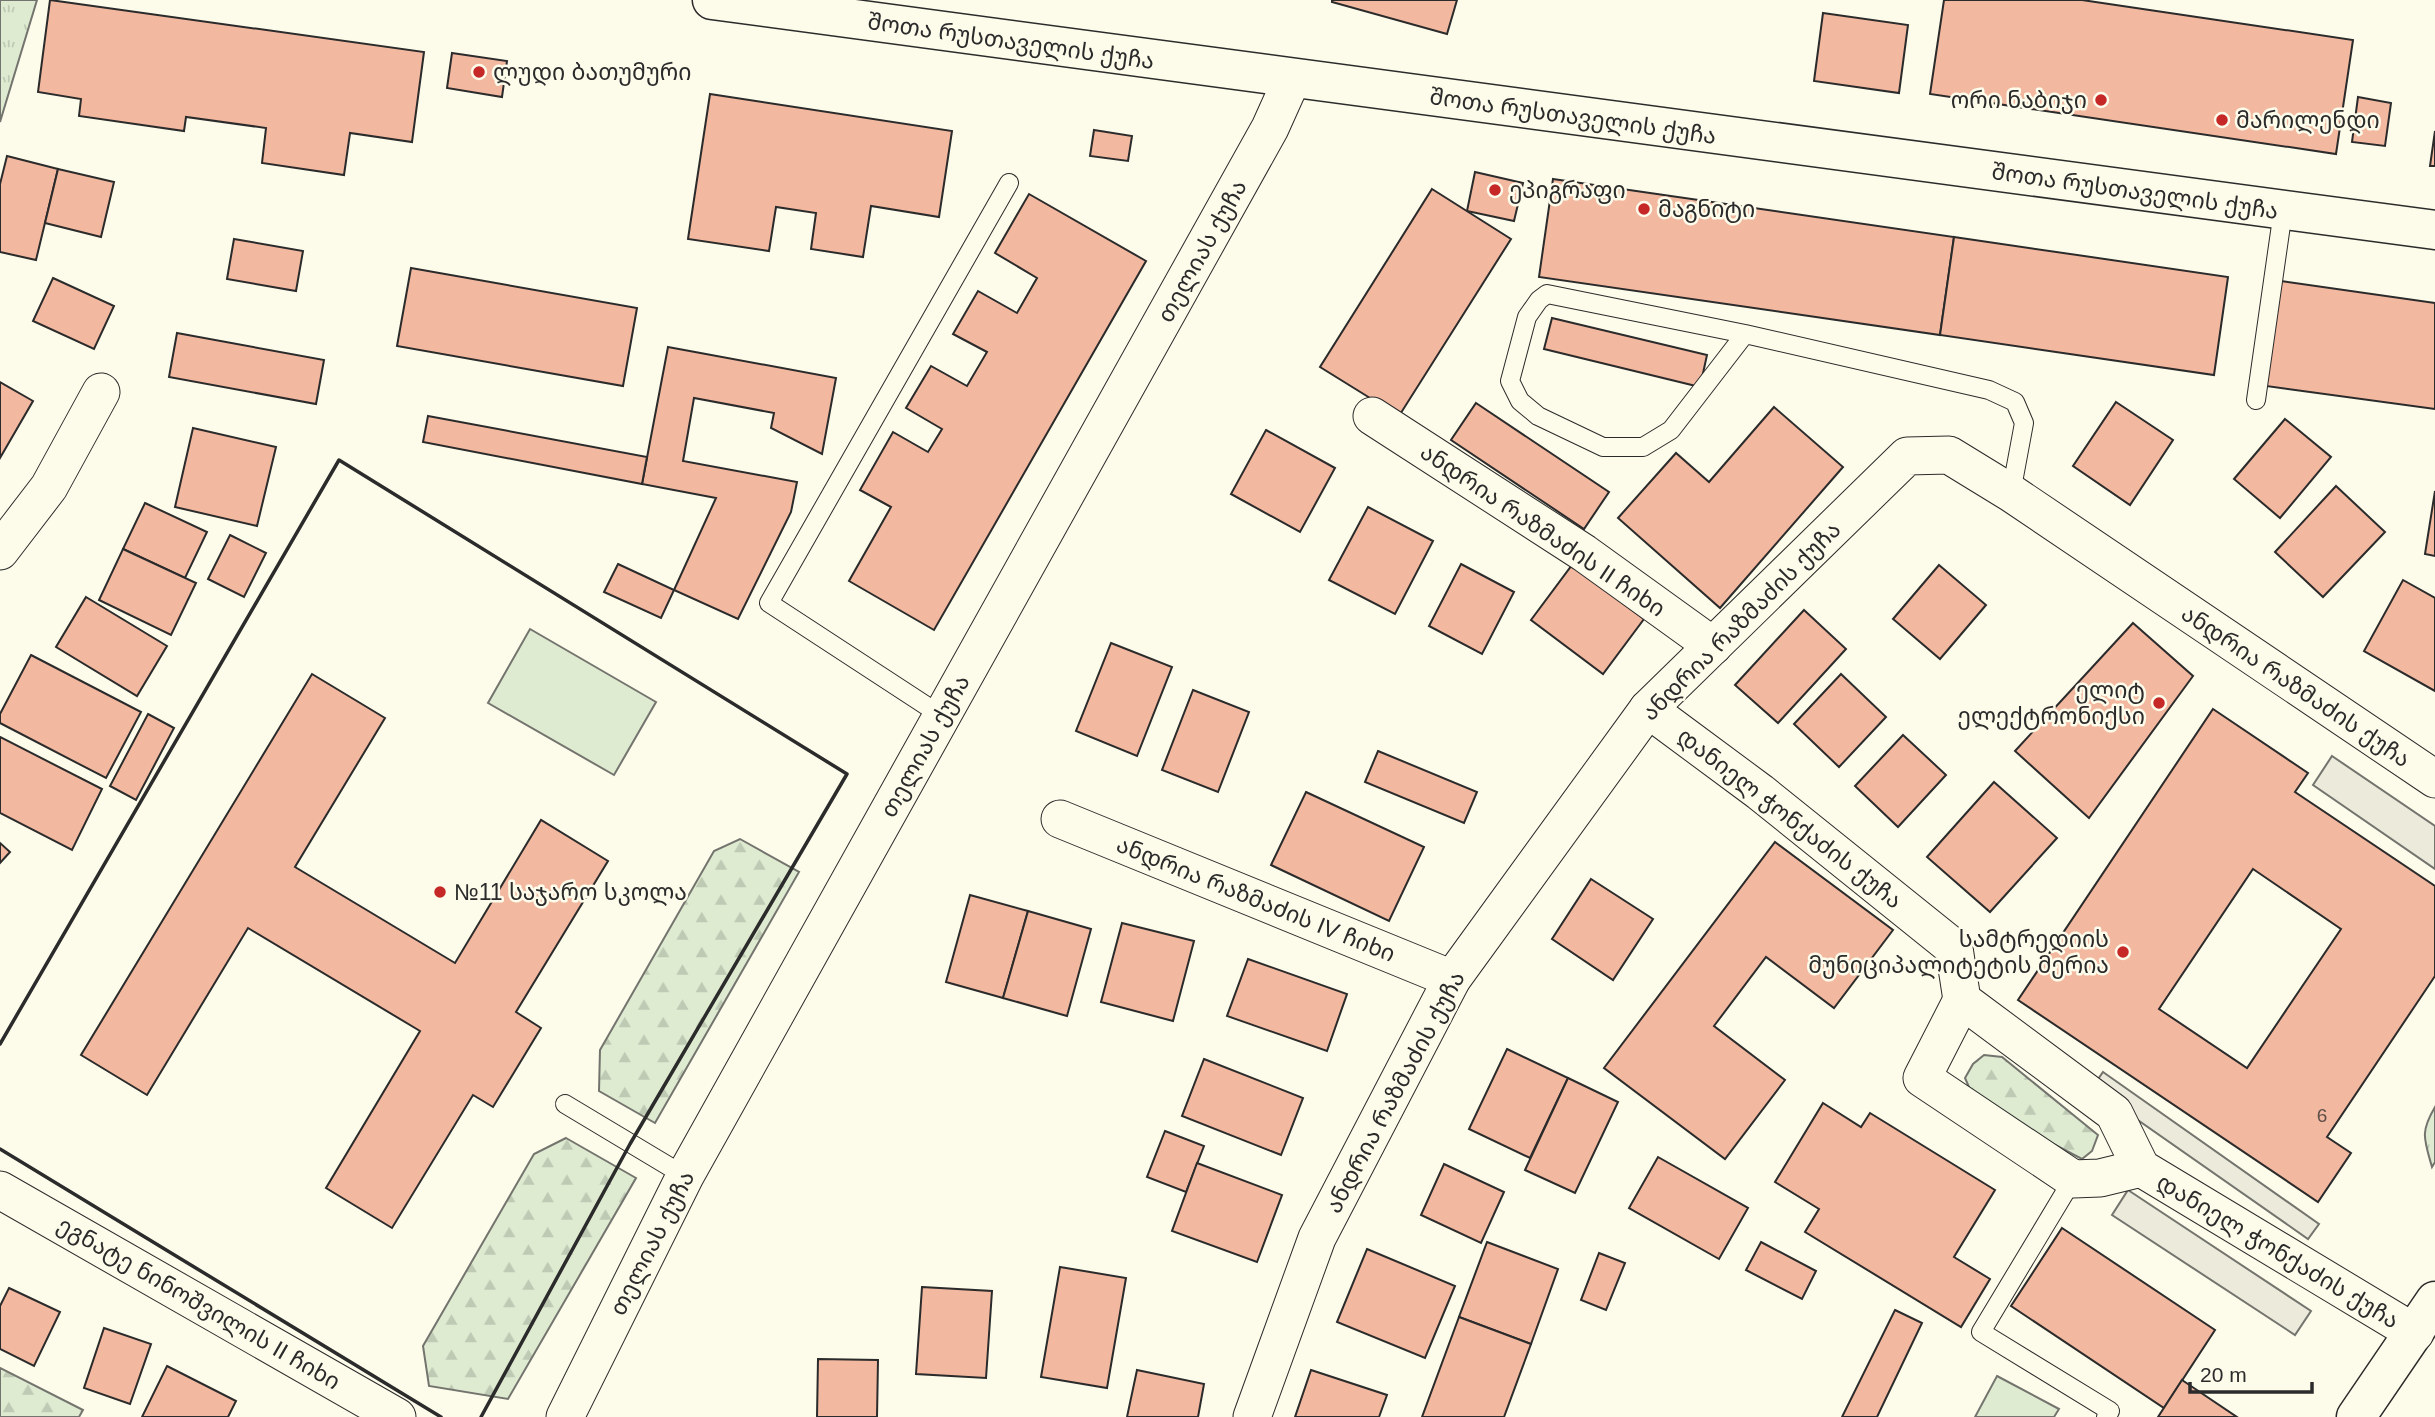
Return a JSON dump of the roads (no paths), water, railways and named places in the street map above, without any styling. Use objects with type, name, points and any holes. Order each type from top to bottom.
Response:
[{"type":"main road","name":"შოთა რუსთაველის ქუჩა","points":[[712,0],[2435,230]]},
{"type":"main road","points":[[2356,1417],[2435,1301]]},
{"type":"street","name":"თელიას ქუჩა","points":[[565,1417],[685,1176],[1270,128],[1292,79]]},
{"type":"street","points":[[0,551],[48,487],[101,392]]},
{"type":"street","name":"ანდრია რაზმაძის II ჩიხი","points":[[1373,416],[1584,552],[1713,646]]},
{"type":"street","name":"ანდრია რაზმაძის ქუჩა","points":[[1252,1417],[1317,1238],[1452,979],[1648,709],[1907,456],[1949,455],[2011,493],[2435,779]]},
{"type":"street","name":"დანიელ ჭონქაძის ქუჩა","points":[[1648,709],[1760,792],[1939,934],[1954,948],[1962,1000],[2114,1113],[2141,1168],[2415,1333]]},
{"type":"street","name":"ანდრია რაზმაძის IV ჩიხი","points":[[1060,819],[1452,979]]},
{"type":"street","points":[[1962,1000],[1922,1078],[2073,1180]]},
{"type":"street","name":"დანიელ ჭონქაძის ქუჩა","points":[[2073,1180],[2101,1178],[2141,1168]]},
{"type":"street","name":"ეგნატე ნინოშვილის II ჩიხი","points":[[0,1190],[397,1417]]},
{"type":"lane","points":[[942,716],[769,603],[1009,183]]},
{"type":"lane","points":[[2256,400],[2283,211]]},
{"type":"lane","points":[[1745,334],[1671,430],[1643,447],[1603,447],[1538,416],[1520,401],[1510,381],[1527,317],[1547,294],[1745,334],[1989,390],[2015,402],[2024,422],[2011,493]]},
{"type":"lane","points":[[565,1104],[685,1176]]},
{"type":"lane","points":[[2073,1180],[1981,1332],[2110,1411],[2106,1417]]},
{"type":"place","name":"ლუდი ბათუმური","points":[[479,72]]},
{"type":"place","name":"ორი ნაბიჯი","points":[[2101,100]]},
{"type":"place","name":"მარილენდი","points":[[2222,120]]},
{"type":"place","name":"ეპიგრაფი","points":[[1495,190]]},
{"type":"place","name":"მაგნიტი","points":[[1644,209]]},
{"type":"place","name":"ელიტ ელექტრონიქსი","points":[[2159,703]]},
{"type":"place","name":"№11 საჯარო სკოლა","points":[[440,892]]},
{"type":"place","name":"სამტრედიის მუნიციპალიტეტის მერია","points":[[2123,952]]}]
